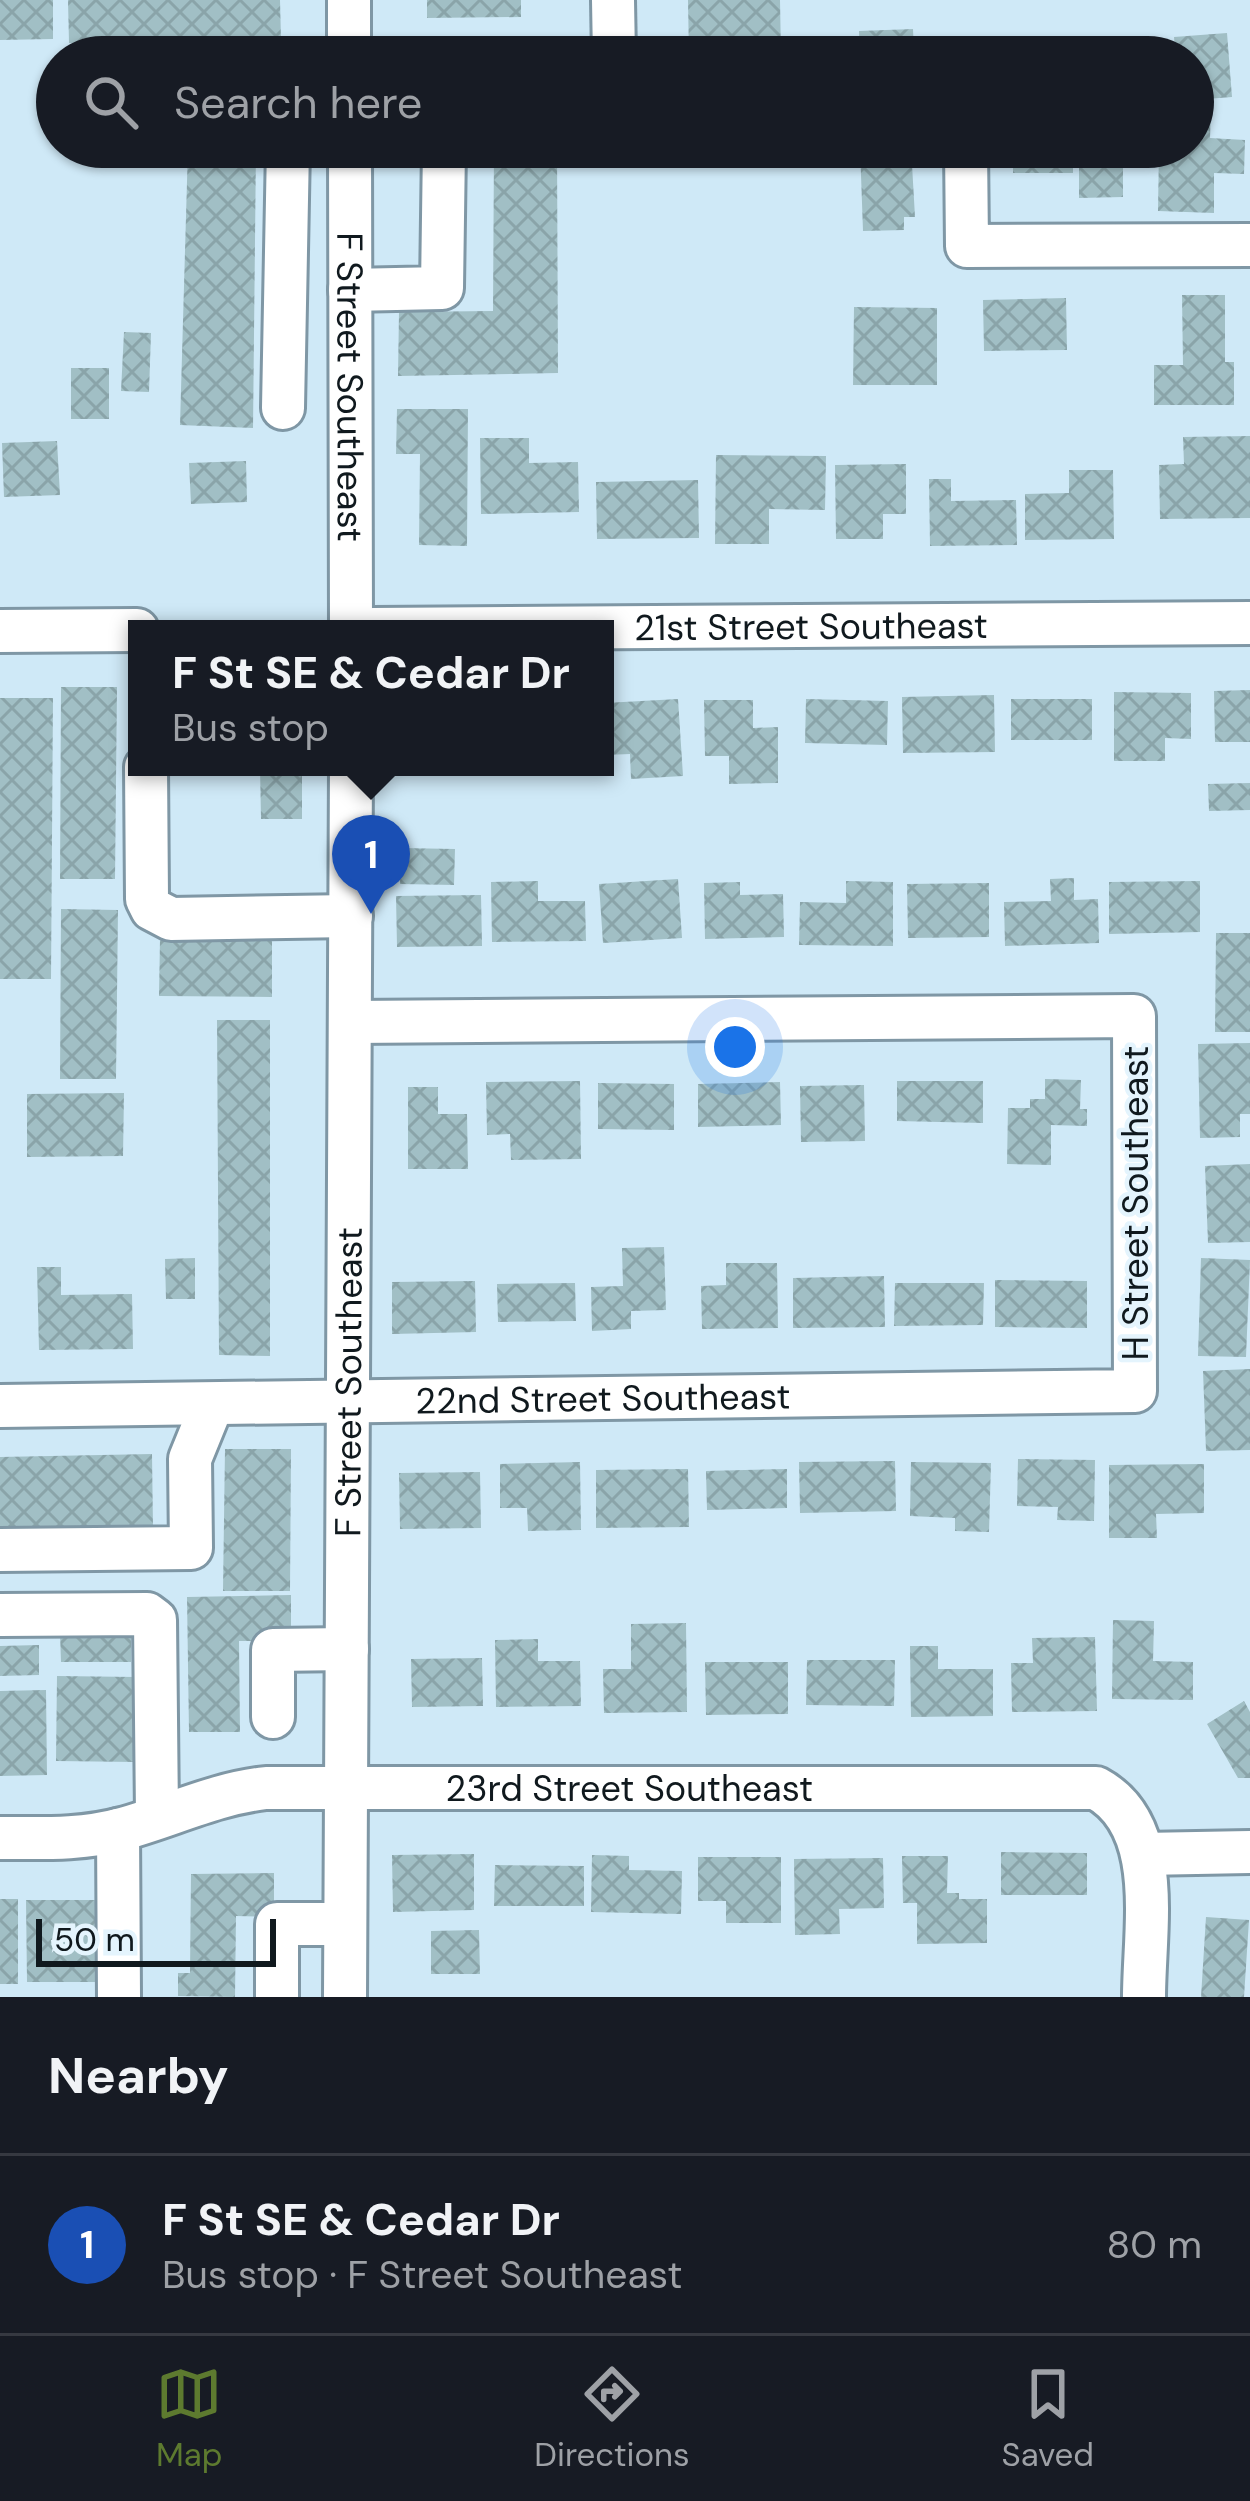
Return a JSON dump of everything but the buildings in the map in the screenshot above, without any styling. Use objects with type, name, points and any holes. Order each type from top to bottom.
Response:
[{"type":"street","points":[[350,0],[350,36]]},
{"type":"street","points":[[613,0],[614,36]]},
{"type":"street","points":[[283,408],[288,168]]},
{"type":"street","name":"F Street Southeast","points":[[350,168],[351,620]]},
{"type":"street","points":[[350,290],[442,288],[444,168]]},
{"type":"street","points":[[967,168],[967,246],[1250,245]]},
{"type":"street","name":"21st Street Southeast","points":[[614,627],[1250,623]]},
{"type":"street","points":[[0,631],[128,630]]},
{"type":"street","points":[[146,776],[147,899],[152,909],[171,920],[351,916]]},
{"type":"street","name":"F Street Southeast","points":[[346,1997],[351,776]]},
{"type":"street","name":"H Street Southeast","points":[[352,1022],[1134,1016],[1136,1391]]},
{"type":"street","name":"22nd Street Southeast","points":[[0,1406],[350,1405],[1136,1391]]},
{"type":"street","points":[[0,1550],[191,1548],[190,1459],[212,1405]]},
{"type":"street","points":[[0,1615],[147,1614],[155,1620],[147,1820],[119,1997]]},
{"type":"street","points":[[273,1718],[273,1650],[346,1648]]},
{"type":"street","name":"23rd Street Southeast","points":[[0,1838],[77,1838],[229,1792],[344,1787],[1096,1787],[1120,1800],[1133,1820],[1143,1854]]},
{"type":"street","points":[[1144,1997],[1143,1854],[1250,1852]]},
{"type":"street","points":[[277,1997],[277,1924],[345,1924]]},
{"type":"place","name":"F St SE & Cedar Dr","points":[[371,914]]}]
